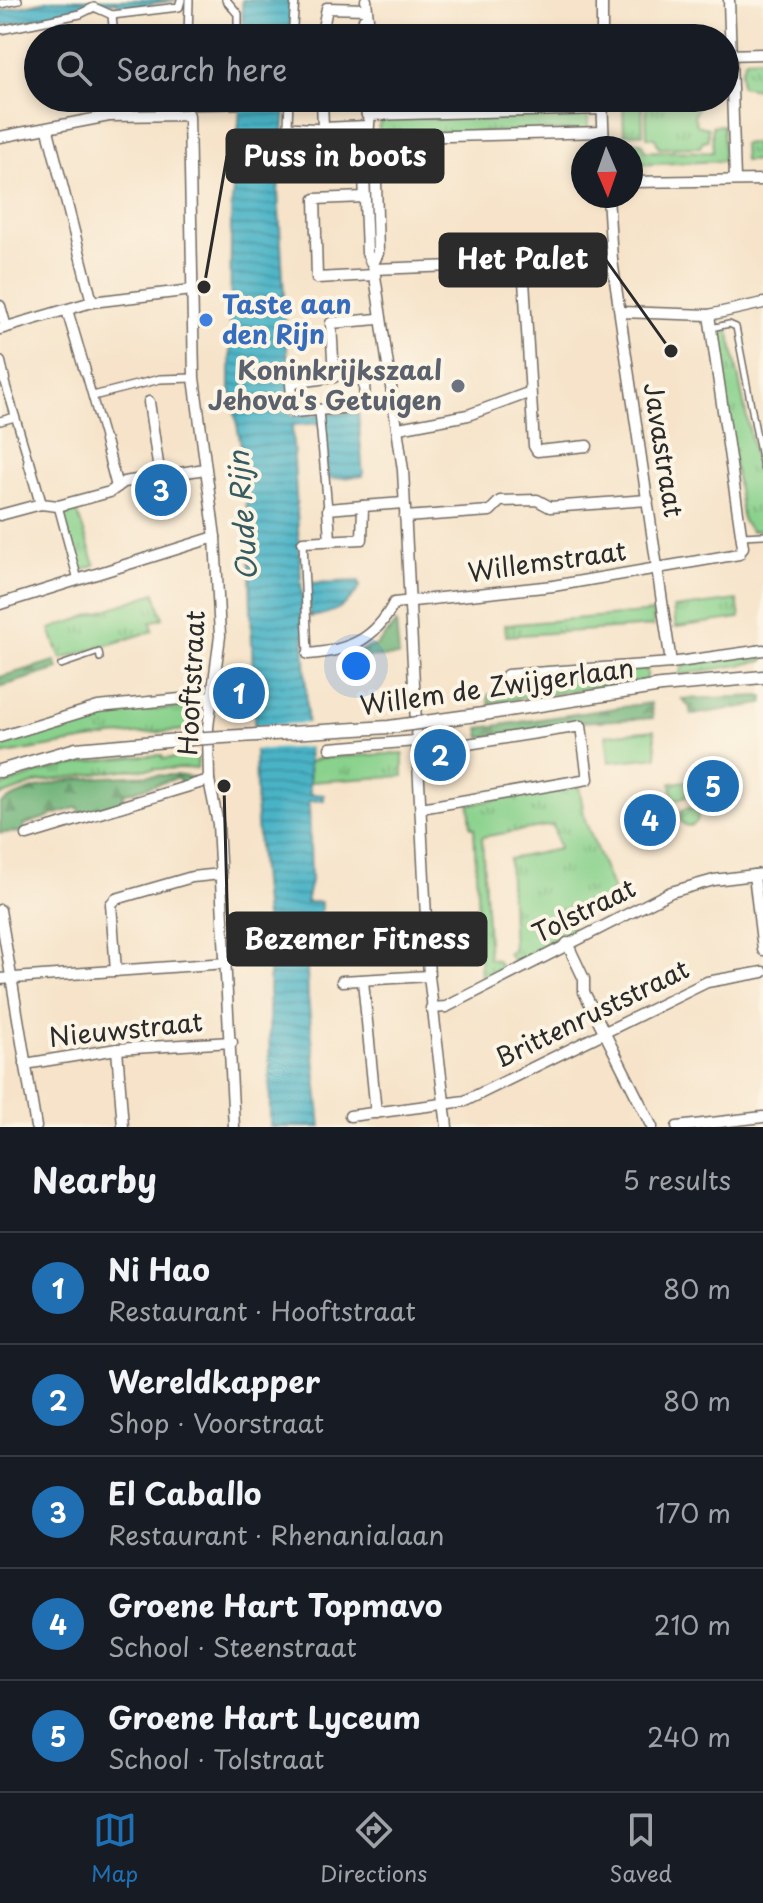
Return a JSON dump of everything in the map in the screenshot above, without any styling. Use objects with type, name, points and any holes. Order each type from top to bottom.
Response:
[{"type":"street","points":[[0,4],[18,0]]},
{"type":"street","points":[[29,24],[80,14],[94,7],[112,15],[179,7],[181,0]]},
{"type":"street","points":[[188,24],[189,0]]},
{"type":"street","points":[[226,0],[238,14],[238,24]]},
{"type":"street","points":[[293,24],[295,0]]},
{"type":"street","points":[[602,0],[602,24]]},
{"type":"street","points":[[729,0],[729,24]]},
{"type":"street","points":[[324,24],[327,8],[366,4]]},
{"type":"street","points":[[364,24],[366,4]]},
{"type":"street","points":[[366,4],[368,24]]},
{"type":"street","points":[[112,15],[113,24]]},
{"type":"street","points":[[4,29],[24,25]]},
{"type":"street","points":[[751,54],[763,46]]},
{"type":"street","points":[[739,55],[763,54]]},
{"type":"street","points":[[0,137],[141,112]]},
{"type":"street","name":"Hooftstraat","points":[[189,112],[194,378],[215,537],[220,636],[211,696],[209,780],[218,824],[232,1042],[234,1127]]},
{"type":"street","points":[[288,112],[288,126],[323,128],[367,121],[484,112]]},
{"type":"street","points":[[322,112],[323,128]]},
{"type":"street","points":[[365,112],[368,138],[375,154],[378,253],[374,269],[378,319],[399,428],[431,1008],[447,1127]]},
{"type":"street","points":[[367,121],[369,112]]},
{"type":"street","points":[[602,112],[603,136]]},
{"type":"street","points":[[731,112],[735,179]]},
{"type":"street","points":[[48,130],[92,302]]},
{"type":"street","points":[[368,138],[603,132]]},
{"type":"street","points":[[368,138],[363,148],[367,253],[374,269]]},
{"type":"street","points":[[643,182],[763,180]]},
{"type":"street","points":[[365,197],[315,199],[317,281],[374,269],[612,260]]},
{"type":"street","name":"Javastraat","points":[[609,208],[612,260],[671,663]]},
{"type":"street","points":[[523,264],[528,393],[537,451],[587,446]]},
{"type":"street","points":[[0,306],[3,328],[92,302],[192,290]]},
{"type":"street","points":[[620,312],[709,315],[763,303]]},
{"type":"street","points":[[67,310],[117,487]]},
{"type":"street","points":[[709,315],[742,536]]},
{"type":"street","points":[[378,319],[331,323],[334,377],[291,383],[293,412],[395,403]]},
{"type":"street","points":[[0,362],[41,504]]},
{"type":"street","points":[[93,396],[160,379],[194,378]]},
{"type":"street","points":[[364,382],[365,406]]},
{"type":"street","points":[[399,428],[468,415],[528,393]]},
{"type":"street","points":[[149,402],[160,478]]},
{"type":"street","points":[[319,411],[330,540]]},
{"type":"street","points":[[0,421],[15,417]]},
{"type":"street","points":[[0,515],[41,504],[58,506],[151,477],[205,469]]},
{"type":"street","points":[[405,517],[490,511],[500,501],[537,500],[550,507],[648,500]]},
{"type":"street","points":[[328,509],[404,503]]},
{"type":"street","points":[[58,506],[78,580]]},
{"type":"street","points":[[363,506],[362,539],[303,542],[308,654],[345,650],[366,639],[394,603],[408,600]]},
{"type":"street","name":"Willemstraat","points":[[408,600],[474,596],[739,554],[743,547],[742,536]]},
{"type":"street","points":[[0,604],[215,537]]},
{"type":"street","points":[[507,675],[671,663],[763,650]]},
{"type":"street","name":"Willem de Zwijgerlaan","points":[[0,771],[76,749],[389,727],[661,686],[763,677]]},
{"type":"street","points":[[0,737],[98,707],[211,696]]},
{"type":"street","points":[[330,748],[417,747],[581,726],[588,779],[421,808]]},
{"type":"street","points":[[27,835],[209,780]]},
{"type":"street","points":[[116,971],[111,904],[116,899],[192,877],[221,874]]},
{"type":"street","points":[[759,874],[763,950]]},
{"type":"street","name":"Tolstraat","points":[[431,1008],[446,1007],[671,892],[714,880],[759,874]]},
{"type":"street","points":[[0,910],[36,1127]]},
{"type":"street","points":[[567,943],[584,979],[584,992],[652,1127]]},
{"type":"street","points":[[0,979],[227,963]]},
{"type":"street","name":"Brittenruststraat","points":[[350,1116],[465,1101],[707,982],[763,972]]},
{"type":"street","points":[[342,981],[429,976]]},
{"type":"street","points":[[363,981],[376,1113]]},
{"type":"street","name":"Nieuwstraat","points":[[25,1064],[117,1049],[232,1042]]},
{"type":"street","points":[[117,1049],[123,1127]]},
{"type":"street","points":[[677,1127],[763,1117]]},
{"type":"lane","points":[[710,329],[729,324],[736,327],[763,468]]},
{"type":"lane","points":[[742,536],[763,535]]},
{"type":"lane","points":[[61,665],[99,652],[100,658]]},
{"type":"green space","points":[[763,58],[763,90],[741,86],[741,71],[746,59]]},
{"type":"green space","points":[[588,112],[588,130],[382,134],[378,127],[383,119]]},
{"type":"green space","points":[[623,112],[642,112],[643,134],[624,134]]},
{"type":"green space","points":[[646,112],[696,112],[697,125],[708,128],[708,140],[703,141],[700,147],[659,148],[655,138],[647,137]]},
{"type":"green space","points":[[723,125],[724,161],[643,164],[643,146],[645,151],[713,152],[712,126]]},
{"type":"green space","points":[[763,142],[763,160],[744,161],[743,144]]},
{"type":"green space","points":[[729,330],[763,498],[763,530],[751,531],[743,522],[715,337],[717,332]]},
{"type":"green space","points":[[76,508],[95,565],[78,572],[62,511]]},
{"type":"green space","points":[[155,593],[163,618],[151,622],[153,631],[61,659],[50,629]]},
{"type":"green space","points":[[737,600],[740,618],[676,627],[673,608]]},
{"type":"green space","points":[[653,612],[654,626],[506,636],[505,625]]},
{"type":"green space","points":[[396,623],[399,656],[356,658],[356,652],[377,645]]},
{"type":"green space","points":[[763,654],[763,661],[679,675],[683,665]]},
{"type":"green space","points":[[55,661],[58,669],[0,687],[0,677]]},
{"type":"green space","points":[[647,669],[647,680],[489,703],[488,695],[515,689],[513,678]]},
{"type":"green space","points":[[763,696],[763,704],[691,715],[689,706],[682,699]]},
{"type":"green space","points":[[651,703],[653,718],[578,722],[481,738],[479,728]]},
{"type":"green space","points":[[189,707],[199,710],[198,729],[111,736],[0,755],[0,743],[102,714]]},
{"type":"green space","points":[[654,730],[657,757],[609,762],[606,735]]},
{"type":"green space","points":[[403,753],[403,776],[310,782],[309,762],[320,758]]},
{"type":"green space","points":[[162,755],[163,759],[198,756],[197,768],[123,770],[39,782],[0,796],[0,787],[39,773],[100,760]]},
{"type":"green space","points":[[175,775],[197,778],[181,784],[178,778],[123,794],[124,801],[81,814],[78,807],[23,825],[25,832],[0,833],[0,804],[41,787],[85,779]]},
{"type":"green space","points":[[686,781],[691,795],[673,801],[671,783]]},
{"type":"green space","points":[[579,786],[585,820],[616,898],[571,920],[572,931],[514,963],[508,953],[513,950],[509,859],[559,849],[553,825],[482,837],[489,959],[497,960],[502,970],[481,978],[474,828],[471,827],[469,804],[515,797],[517,800],[517,797]]},
{"type":"green space","points":[[685,808],[693,808],[698,817],[696,824],[685,826],[680,821],[680,813]]},
{"type":"water","points":[[52,0],[177,0],[124,8],[115,2],[0,26],[0,11]]},
{"type":"water","points":[[242,0],[291,0],[290,24],[243,24]]},
{"type":"water","points":[[240,112],[285,112],[278,192],[291,416],[358,412],[363,476],[328,479],[323,423],[292,425],[302,598],[309,597],[309,583],[359,581],[360,586],[345,604],[326,614],[310,617],[309,602],[303,603],[310,794],[324,795],[324,800],[309,801],[311,881],[306,902],[321,902],[321,915],[305,916],[308,997],[321,1127],[270,1127],[269,964],[257,824],[249,536],[242,451],[230,388],[231,213]]},
{"type":"pier","points":[[311,723],[312,747],[251,750],[251,726]]},
{"type":"place","name":"Puss in boots","points":[[204,287]]},
{"type":"place","name":"Taste aan den Rijn","points":[[206,320]]},
{"type":"place","name":"Het Palet","points":[[671,351]]},
{"type":"place","name":"Koninkrijkszaal Jehova's Getuigen","points":[[458,386]]},
{"type":"place","name":"El Caballo","points":[[161,490]]},
{"type":"place","name":"Ni Hao","points":[[239,693]]},
{"type":"place","name":"Wereldkapper","points":[[440,755]]},
{"type":"place","name":"Bezemer Fitness","points":[[224,786]]},
{"type":"place","name":"Groene Hart Lyceum","points":[[713,786]]},
{"type":"place","name":"Groene Hart Topmavo","points":[[650,820]]},
{"type":"water label","name":"Oude Rijn","points":[[243,516]]}]
